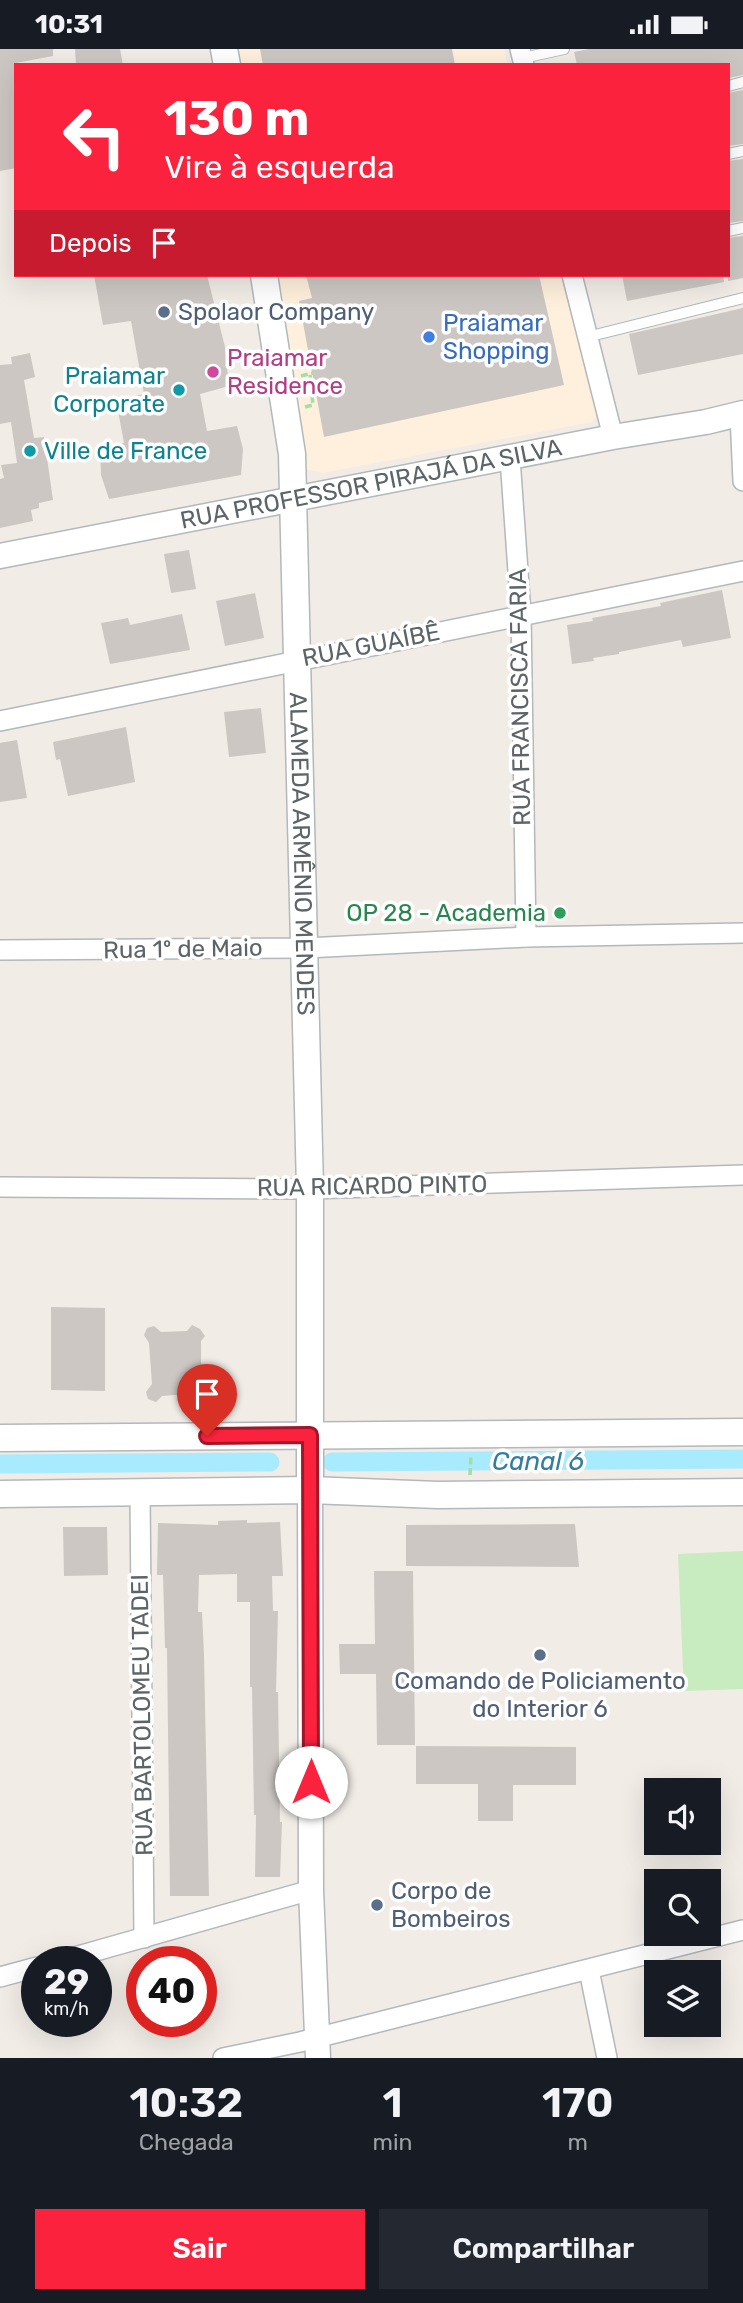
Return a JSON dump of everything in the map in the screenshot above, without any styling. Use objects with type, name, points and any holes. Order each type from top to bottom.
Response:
[{"type":"main road","name":"ALAMEDA ARMÊNIO MENDES","points":[[264,277],[291,443],[306,948],[310,1189],[310,1465]]},
{"type":"main road","points":[[0,1494],[140,1493],[310,1465],[743,1432]]},
{"type":"main road","points":[[0,1437],[310,1465],[438,1495],[743,1492]]},
{"type":"street","points":[[572,277],[613,437]]},
{"type":"street","name":"RUA PROFESSOR PIRAJÁ DA SILVA","points":[[0,555],[741,414]]},
{"type":"street","points":[[741,414],[743,481]]},
{"type":"street","name":"RUA FRANCISCA FARIA","points":[[510,458],[521,614],[526,937]]},
{"type":"street","name":"RUA GUAÍBÊ","points":[[0,721],[743,571]]},
{"type":"street","name":"Rua 1º de Maio","points":[[0,950],[306,948],[526,937],[743,933]]},
{"type":"street","name":"RUA RICARDO PINTO","points":[[0,1187],[310,1189],[743,1175]]},
{"type":"street","points":[[310,1465],[311,1890],[317,2048]]},
{"type":"street","name":"RUA BARTOLOMEU TADEI","points":[[140,1493],[144,1938]]},
{"type":"street","points":[[112,1947],[311,1890]]},
{"type":"street","points":[[223,2058],[317,2048],[589,1970],[743,1930]]},
{"type":"street","points":[[589,1970],[607,2058]]},
{"type":"street","points":[[0,1977],[21,1971]]},
{"type":"lane","points":[[522,57],[564,49]]},
{"type":"lane","points":[[587,337],[743,299]]},
{"type":"path","points":[[300,376],[311,373],[313,405]]},
{"type":"path","points":[[470,1481],[471,1446]]},
{"type":"shaded area","points":[[231,49],[504,49],[508,63],[234,63]]},
{"type":"shaded area","name":"Praiamar Shopping","points":[[274,277],[563,277],[597,409],[592,422],[323,473],[303,466]]},
{"type":"green space","points":[[743,1551],[743,1689],[684,1691],[678,1554]]},
{"type":"building","points":[[0,49],[53,49],[53,56],[14,63],[14,168],[0,171]]},
{"type":"building","points":[[75,49],[120,49],[123,63],[76,63]]},
{"type":"building","points":[[260,49],[452,49],[455,63],[263,63]]},
{"type":"building","points":[[589,49],[743,49],[743,75],[730,78],[730,63],[577,63],[574,52]]},
{"type":"building","points":[[743,90],[743,144],[730,146],[730,93]]},
{"type":"building","points":[[743,159],[743,221],[730,223],[730,161]]},
{"type":"building","points":[[743,236],[743,278],[728,281],[730,277],[730,238]]},
{"type":"building","name":"Praiamar Corporate","points":[[94,277],[208,277],[225,347],[229,386],[200,394],[207,431],[237,426],[243,449],[241,475],[109,499],[101,475],[100,446],[124,443],[116,400],[144,394],[131,321],[103,325]]},
{"type":"building","name":"Praiamar Shopping","points":[[307,277],[539,277],[564,385],[324,437],[299,301],[312,298]]},
{"type":"building","points":[[622,277],[723,277],[724,282],[627,301]]},
{"type":"building","points":[[743,308],[743,354],[638,375],[629,334]]},
{"type":"building","name":"Ville de France","points":[[30,353],[35,377],[24,380],[34,438],[44,437],[53,500],[39,503],[39,508],[31,510],[33,521],[0,528],[0,479],[4,478],[1,465],[17,463],[11,422],[0,424],[0,365],[12,364],[11,357]]},
{"type":"building","points":[[189,550],[196,589],[171,593],[164,554]]},
{"type":"building","points":[[722,590],[731,638],[683,647],[681,640],[572,664],[567,625],[661,606],[660,603]]},
{"type":"building","points":[[255,593],[264,638],[225,646],[216,601]]},
{"type":"building","points":[[182,614],[190,650],[110,664],[101,623],[128,618],[130,625]]},
{"type":"building","points":[[261,708],[266,753],[229,757],[224,712]]},
{"type":"building","points":[[126,727],[135,782],[68,796],[60,759],[56,760],[53,742]]},
{"type":"building","points":[[17,740],[27,798],[0,802],[0,743]]},
{"type":"building","points":[[51,1307],[105,1308],[105,1391],[51,1390]]},
{"type":"building","points":[[192,1325],[200,1329],[205,1336],[201,1341],[201,1380],[205,1389],[201,1396],[194,1399],[187,1394],[162,1396],[156,1402],[148,1399],[146,1392],[152,1384],[149,1343],[144,1335],[147,1328],[154,1326],[161,1332],[187,1331]]},
{"type":"building","points":[[247,1520],[247,1523],[280,1522],[283,1576],[272,1576],[273,1611],[278,1611],[276,1692],[282,1822],[280,1877],[255,1877],[256,1815],[250,1687],[250,1602],[237,1602],[237,1574],[199,1575],[198,1612],[202,1612],[204,1655],[209,1896],[170,1896],[167,1648],[163,1575],[157,1575],[158,1523],[218,1525],[218,1521]]},
{"type":"building","points":[[575,1524],[579,1567],[406,1566],[406,1525]]},
{"type":"building","points":[[63,1527],[107,1527],[108,1575],[64,1576]]},
{"type":"building","points":[[374,1571],[413,1571],[415,1745],[377,1745],[376,1674],[340,1674],[339,1644],[375,1644]]},
{"type":"building","points":[[416,1746],[576,1747],[576,1785],[513,1785],[513,1821],[478,1821],[478,1784],[416,1784]]},
{"type":"waterway","name":"Canal 6","points":[[332,1462],[743,1459]]},
{"type":"waterway","name":"Canal 6","points":[[0,1464],[270,1462]]},
{"type":"place","name":"Spolaor Company","points":[[164,312]]},
{"type":"place","name":"Praiamar Shopping","points":[[429,337]]},
{"type":"place","name":"Praiamar Residence","points":[[213,372]]},
{"type":"place","name":"Praiamar Corporate","points":[[179,390]]},
{"type":"place","name":"Ville de France","points":[[30,451]]},
{"type":"place","name":"OP 28 - Academia","points":[[560,913]]},
{"type":"place","name":"Comando de Policiamento do Interior 6","points":[[540,1655]]},
{"type":"place","name":"Corpo de Bombeiros","points":[[377,1905]]},
{"type":"route","points":[[207,1436],[310,1435],[311,1782]]}]
